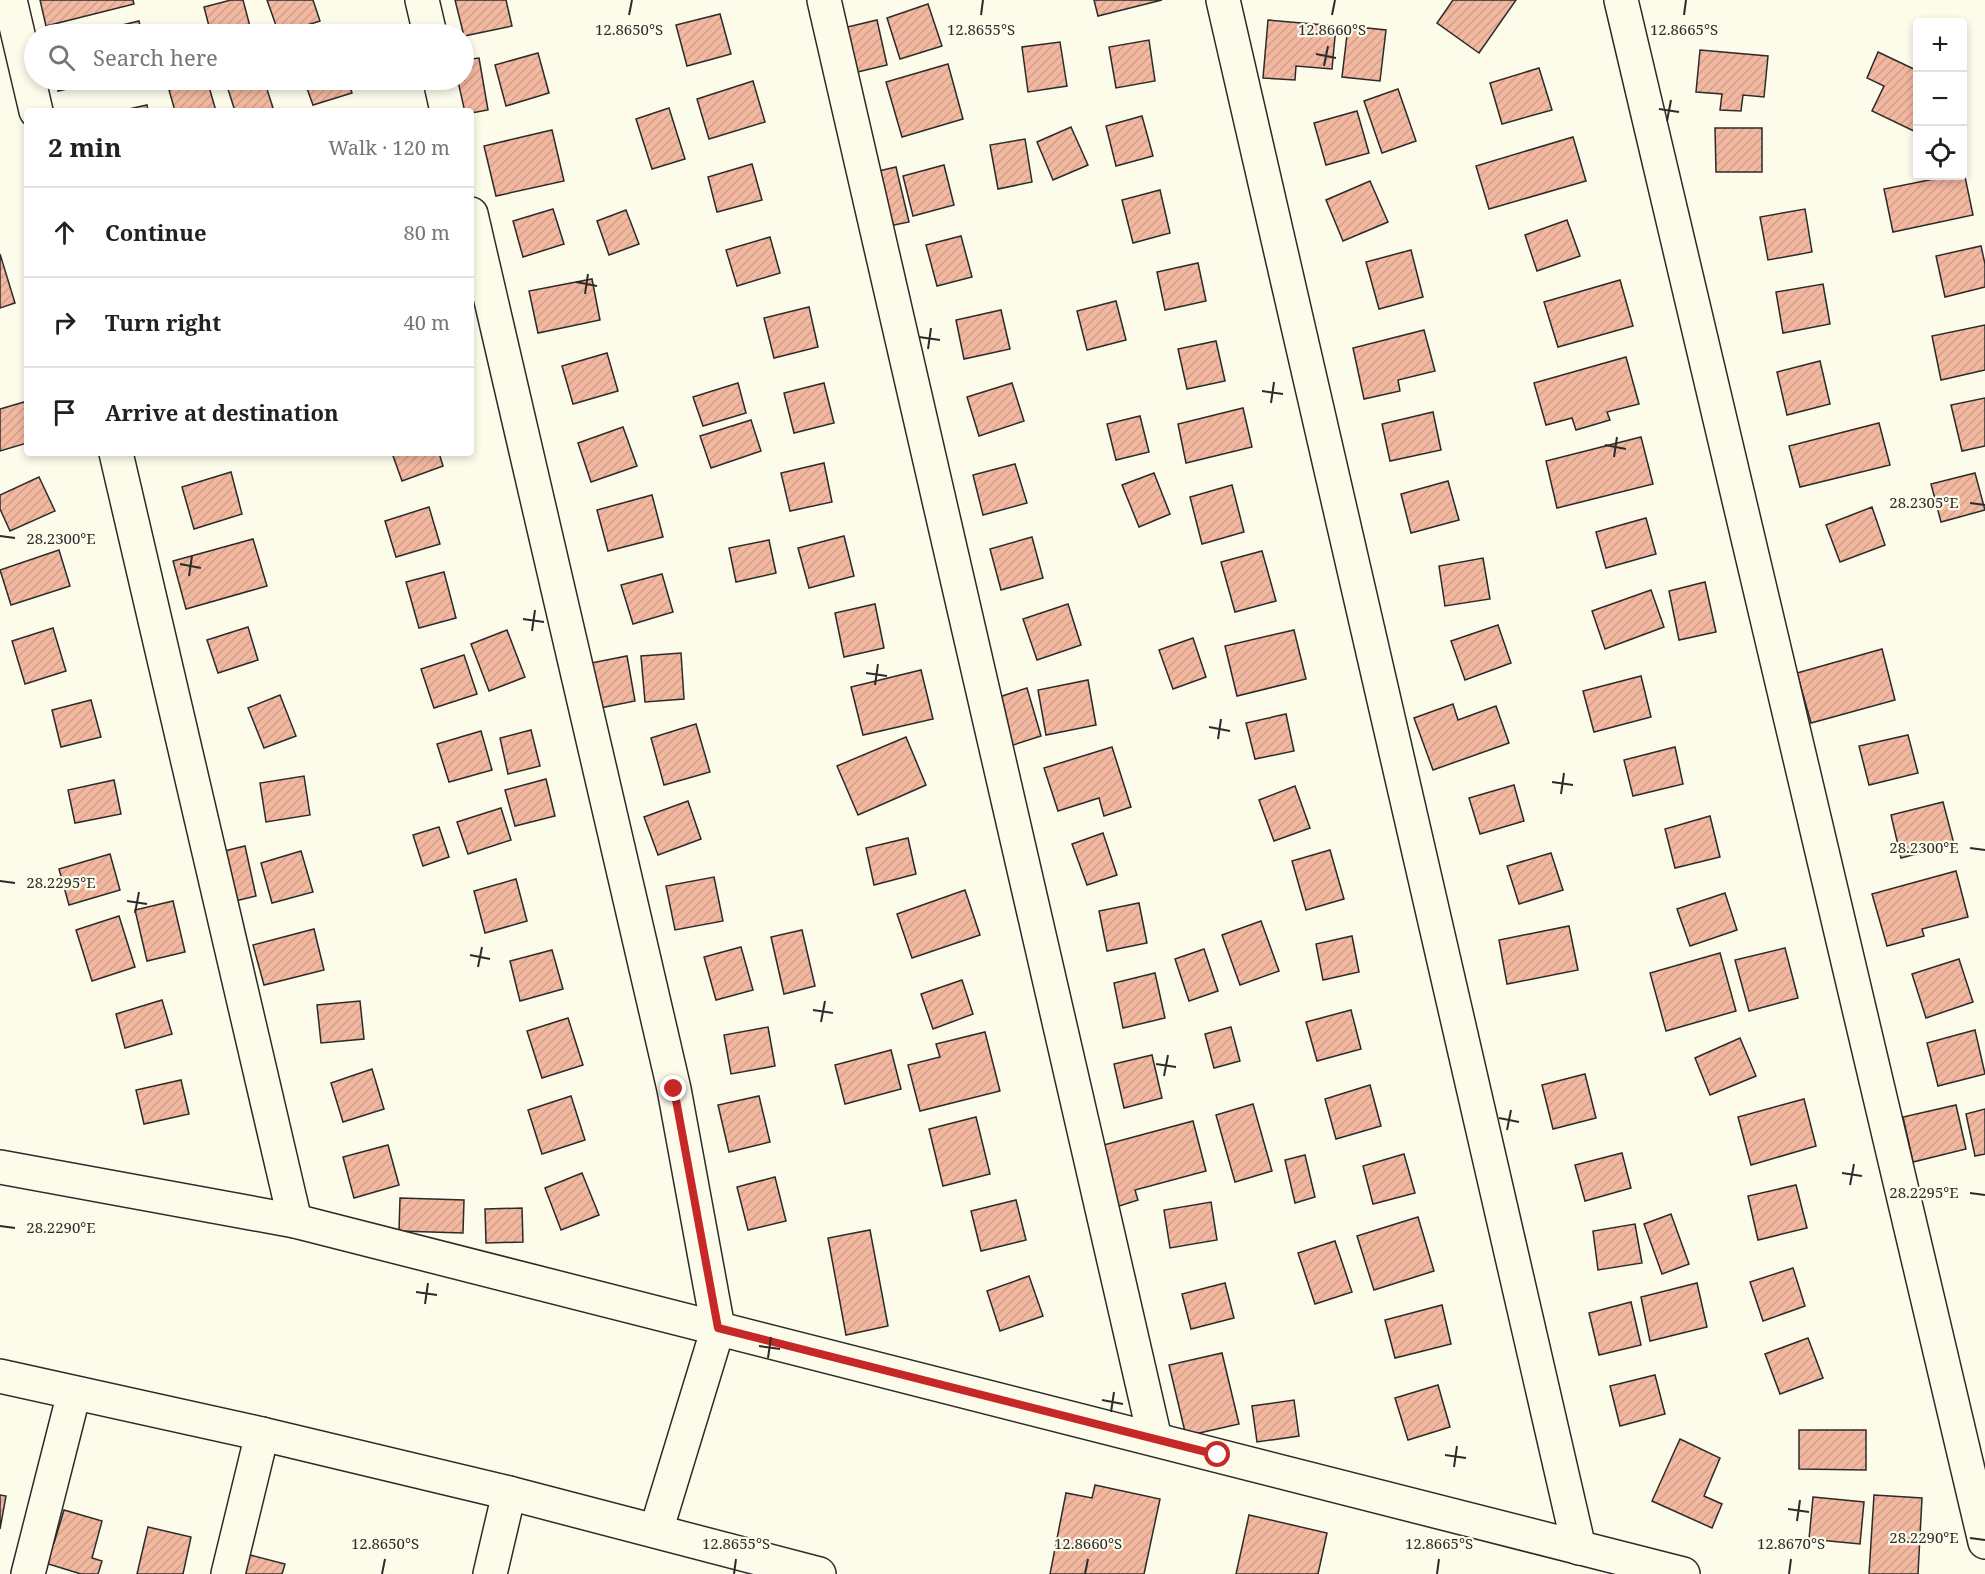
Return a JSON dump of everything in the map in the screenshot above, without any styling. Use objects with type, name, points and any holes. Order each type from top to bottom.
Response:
[{"type":"street","points":[[10,0],[24,60]]},
{"type":"street","points":[[422,0],[428,24]]},
{"type":"street","points":[[824,0],[1155,1439]]},
{"type":"street","points":[[1223,0],[1579,1548]]},
{"type":"street","points":[[1621,0],[1985,1542]]},
{"type":"street","points":[[31,90],[35,108]]},
{"type":"street","points":[[442,90],[446,108]]},
{"type":"street","points":[[474,226],[674,1089],[718,1328],[656,1531]]},
{"type":"street","points":[[117,456],[295,1221]]},
{"type":"street","points":[[0,1167],[295,1221],[1683,1574]]},
{"type":"street","points":[[0,1376],[262,1434],[509,1493],[656,1531],[752,1565],[819,1574]]},
{"type":"street","points":[[28,1574],[74,1393]]},
{"type":"street","points":[[228,1574],[262,1434]]},
{"type":"street","points":[[490,1574],[509,1493]]},
{"type":"building","points":[[40,0],[133,0],[134,4],[54,24],[46,24]]},
{"type":"building","points":[[231,0],[243,0],[249,24],[208,24],[204,7]]},
{"type":"building","points":[[267,0],[313,0],[320,21],[311,24],[275,24]]},
{"type":"building","points":[[455,0],[506,0],[512,26],[474,34],[474,24],[461,24]]},
{"type":"building","points":[[1094,0],[1162,0],[1098,16]]},
{"type":"building","points":[[1453,0],[1516,0],[1479,53],[1437,23]]},
{"type":"building","points":[[928,4],[942,46],[900,59],[887,18]]},
{"type":"building","points":[[720,14],[731,54],[687,66],[676,25]]},
{"type":"building","points":[[877,20],[887,65],[849,74],[839,29]]},
{"type":"building","points":[[1268,20],[1336,26],[1332,69],[1296,66],[1295,80],[1263,78]]},
{"type":"building","points":[[1348,26],[1386,30],[1380,81],[1342,77]]},
{"type":"building","points":[[1149,40],[1155,81],[1116,88],[1109,47]]},
{"type":"building","points":[[1060,42],[1067,86],[1028,92],[1022,47]]},
{"type":"building","points":[[1700,50],[1768,56],[1764,97],[1743,95],[1741,111],[1720,110],[1722,94],[1696,92]]},
{"type":"building","points":[[1878,52],[1913,69],[1913,131],[1872,111],[1884,86],[1867,78]]},
{"type":"building","points":[[538,53],[549,93],[506,106],[495,65]]},
{"type":"building","points":[[479,58],[488,110],[474,112],[474,108],[450,108],[447,90],[474,90],[474,59]]},
{"type":"building","points":[[948,64],[963,119],[902,137],[886,82]]},
{"type":"building","points":[[1539,68],[1552,110],[1502,124],[1490,83]]},
{"type":"building","points":[[753,81],[765,122],[709,139],[697,99]]},
{"type":"building","points":[[1398,89],[1416,141],[1382,153],[1364,101]]},
{"type":"building","points":[[169,90],[210,90],[215,108],[174,108]]},
{"type":"building","points":[[228,90],[267,90],[273,108],[234,108]]},
{"type":"building","points":[[308,90],[351,90],[352,93],[313,105]]},
{"type":"building","points":[[669,108],[685,159],[652,169],[636,119]]},
{"type":"building","points":[[1357,111],[1369,153],[1326,165],[1314,123]]},
{"type":"building","points":[[1142,116],[1153,156],[1116,166],[1106,126]]},
{"type":"building","points":[[1071,127],[1088,165],[1053,180],[1037,142]]},
{"type":"building","points":[[1715,128],[1762,128],[1762,172],[1716,172]]},
{"type":"building","points":[[552,130],[564,181],[496,196],[484,146]]},
{"type":"building","points":[[1573,137],[1586,181],[1489,209],[1476,166]]},
{"type":"building","points":[[1025,139],[1032,182],[998,189],[990,145]]},
{"type":"building","points":[[752,164],[762,200],[717,212],[708,177]]},
{"type":"building","points":[[944,165],[954,205],[913,216],[903,176]]},
{"type":"building","points":[[896,167],[909,222],[879,228],[866,174]]},
{"type":"building","points":[[1929,180],[1966,180],[1973,215],[1893,232],[1884,189]]},
{"type":"building","points":[[1370,181],[1388,222],[1343,241],[1326,200]]},
{"type":"building","points":[[1160,190],[1170,233],[1133,243],[1122,200]]},
{"type":"building","points":[[553,209],[564,244],[523,257],[513,221]]},
{"type":"building","points":[[1805,209],[1812,252],[1768,260],[1760,217]]},
{"type":"building","points":[[626,210],[639,244],[609,255],[597,221]]},
{"type":"building","points":[[1567,220],[1580,256],[1537,271],[1525,235]]},
{"type":"building","points":[[961,236],[972,277],[937,286],[926,245]]},
{"type":"building","points":[[770,237],[780,273],[737,286],[726,250]]},
{"type":"building","points":[[1981,246],[1985,264],[1985,287],[1945,297],[1936,256]]},
{"type":"building","points":[[1411,250],[1423,297],[1379,309],[1366,262]]},
{"type":"building","points":[[0,254],[15,303],[0,308]]},
{"type":"building","points":[[1198,263],[1206,301],[1165,310],[1157,272]]},
{"type":"building","points":[[592,279],[600,320],[538,333],[529,291]]},
{"type":"building","points":[[1620,280],[1633,326],[1558,347],[1544,302]]},
{"type":"building","points":[[1823,284],[1830,324],[1783,333],[1776,292]]},
{"type":"building","points":[[1116,301],[1126,340],[1087,350],[1077,311]]},
{"type":"building","points":[[809,307],[818,347],[774,358],[764,318]]},
{"type":"building","points":[[1001,310],[1010,349],[964,359],[956,320]]},
{"type":"building","points":[[1985,325],[1985,370],[1941,380],[1932,336]]},
{"type":"building","points":[[1424,330],[1435,371],[1398,380],[1400,391],[1364,399],[1353,348]]},
{"type":"building","points":[[1216,341],[1225,381],[1187,389],[1178,349]]},
{"type":"building","points":[[607,353],[618,391],[573,404],[562,366]]},
{"type":"building","points":[[1626,357],[1639,404],[1607,412],[1610,420],[1576,430],[1572,418],[1546,425],[1534,383]]},
{"type":"building","points":[[1820,361],[1830,404],[1787,415],[1777,372]]},
{"type":"building","points":[[738,383],[746,413],[703,426],[693,397]]},
{"type":"building","points":[[824,383],[834,423],[794,433],[784,393]]},
{"type":"building","points":[[1012,383],[1024,421],[979,436],[967,397]]},
{"type":"building","points":[[1985,398],[1985,446],[1962,451],[1951,405]]},
{"type":"building","points":[[24,402],[24,444],[0,451],[0,409]]},
{"type":"building","points":[[1243,408],[1252,447],[1186,463],[1178,424]]},
{"type":"building","points":[[1433,412],[1441,450],[1390,461],[1382,424]]},
{"type":"building","points":[[1140,416],[1149,452],[1116,460],[1107,424]]},
{"type":"building","points":[[751,420],[761,451],[711,468],[700,436]]},
{"type":"building","points":[[1879,423],[1890,465],[1800,487],[1789,446]]},
{"type":"building","points":[[623,427],[637,466],[591,482],[578,443]]},
{"type":"building","points":[[1641,437],[1653,484],[1557,508],[1546,461]]},
{"type":"building","points":[[393,456],[440,456],[443,466],[402,481]]},
{"type":"building","points":[[824,463],[832,502],[790,511],[781,473]]},
{"type":"building","points":[[1015,464],[1027,503],[983,515],[973,475]]},
{"type":"building","points":[[231,472],[242,514],[194,529],[182,487]]},
{"type":"building","points":[[1154,473],[1170,514],[1139,527],[1122,485]]},
{"type":"building","points":[[1975,473],[1985,510],[1941,522],[1931,484]]},
{"type":"building","points":[[39,477],[55,511],[10,531],[0,509],[0,495]]},
{"type":"building","points":[[1448,481],[1459,520],[1411,533],[1401,494]]},
{"type":"building","points":[[1232,485],[1244,532],[1202,544],[1190,497]]},
{"type":"building","points":[[652,495],[663,537],[608,551],[597,510]]},
{"type":"building","points":[[429,507],[440,544],[396,557],[385,521]]},
{"type":"building","points":[[1872,507],[1885,545],[1840,562],[1826,525]]},
{"type":"building","points":[[1646,518],[1656,554],[1606,568],[1596,532]]},
{"type":"building","points":[[844,536],[854,576],[809,588],[798,548]]},
{"type":"building","points":[[1032,537],[1043,578],[1001,590],[990,549]]},
{"type":"building","points":[[253,539],[267,586],[186,609],[173,561]]},
{"type":"building","points":[[769,540],[776,573],[736,582],[729,548]]},
{"type":"building","points":[[59,550],[70,586],[11,605],[0,570]]},
{"type":"building","points":[[1262,551],[1276,601],[1235,612],[1221,562]]},
{"type":"building","points":[[1483,558],[1490,599],[1445,606],[1439,566]]},
{"type":"building","points":[[444,572],[456,618],[419,628],[406,582]]},
{"type":"building","points":[[662,574],[673,612],[633,624],[621,585]]},
{"type":"building","points":[[1705,582],[1716,632],[1679,640],[1669,591]]},
{"type":"building","points":[[1651,590],[1664,627],[1605,649],[1592,611]]},
{"type":"building","points":[[875,604],[884,648],[844,657],[835,613]]},
{"type":"building","points":[[1068,604],[1081,645],[1037,660],[1023,619]]},
{"type":"building","points":[[1498,625],[1511,663],[1465,680],[1451,641]]},
{"type":"building","points":[[248,627],[258,660],[218,673],[207,640]]},
{"type":"building","points":[[53,628],[66,671],[25,684],[12,641]]},
{"type":"building","points":[[507,630],[525,677],[489,691],[471,644]]},
{"type":"building","points":[[1294,630],[1306,679],[1237,696],[1225,646]]},
{"type":"building","points":[[1193,638],[1206,677],[1173,689],[1159,650]]},
{"type":"building","points":[[1882,649],[1895,700],[1811,723],[1797,673]]},
{"type":"building","points":[[681,653],[684,699],[645,702],[641,656]]},
{"type":"building","points":[[464,655],[477,694],[434,708],[421,669]]},
{"type":"building","points":[[627,656],[635,701],[595,709],[586,664]]},
{"type":"building","points":[[921,670],[933,719],[863,735],[851,687]]},
{"type":"building","points":[[1641,676],[1651,717],[1594,732],[1583,691]]},
{"type":"building","points":[[1088,680],[1096,725],[1046,735],[1038,690]]},
{"type":"building","points":[[1027,688],[1041,736],[1010,746],[996,698]]},
{"type":"building","points":[[280,695],[296,736],[264,748],[248,708]]},
{"type":"building","points":[[91,700],[101,737],[61,747],[52,710]]},
{"type":"building","points":[[1453,704],[1458,720],[1496,706],[1509,743],[1433,770],[1414,718]]},
{"type":"building","points":[[1286,714],[1294,751],[1255,759],[1246,723]]},
{"type":"building","points":[[696,724],[710,772],[664,785],[651,738]]},
{"type":"building","points":[[531,730],[540,766],[508,774],[500,738]]},
{"type":"building","points":[[481,731],[492,770],[449,782],[437,744]]},
{"type":"building","points":[[1908,735],[1918,773],[1869,785],[1859,746]]},
{"type":"building","points":[[906,737],[926,785],[858,815],[837,766]]},
{"type":"building","points":[[1112,747],[1131,807],[1104,816],[1099,798],[1058,811],[1044,768]]},
{"type":"building","points":[[1675,747],[1683,784],[1633,796],[1624,760]]},
{"type":"building","points":[[304,776],[310,815],[266,822],[260,783]]},
{"type":"building","points":[[546,779],[555,816],[515,826],[505,790]]},
{"type":"building","points":[[114,780],[121,814],[75,823],[68,790]]},
{"type":"building","points":[[1514,785],[1524,821],[1480,834],[1469,798]]},
{"type":"building","points":[[1295,786],[1310,828],[1274,841],[1259,800]]},
{"type":"building","points":[[688,801],[701,839],[658,855],[644,817]]},
{"type":"building","points":[[1943,802],[1954,844],[1901,858],[1891,815]]},
{"type":"building","points":[[501,808],[511,840],[468,854],[457,822]]},
{"type":"building","points":[[1710,816],[1720,857],[1675,868],[1665,829]]},
{"type":"building","points":[[439,827],[449,857],[423,866],[413,835]]},
{"type":"building","points":[[1103,833],[1117,875],[1087,885],[1072,844]]},
{"type":"building","points":[[908,838],[916,874],[874,885],[866,848]]},
{"type":"building","points":[[245,846],[256,896],[231,902],[220,852]]},
{"type":"building","points":[[1330,850],[1344,899],[1306,910],[1292,861]]},
{"type":"building","points":[[301,851],[313,892],[272,903],[261,863]]},
{"type":"building","points":[[1551,853],[1563,890],[1519,904],[1507,866]]},
{"type":"building","points":[[110,854],[120,890],[69,905],[59,869]]},
{"type":"building","points":[[1956,871],[1968,917],[1922,929],[1924,936],[1887,946],[1872,894]]},
{"type":"building","points":[[714,877],[723,921],[675,930],[666,886]]},
{"type":"building","points":[[516,879],[527,921],[485,933],[474,891]]},
{"type":"building","points":[[965,890],[980,935],[912,958],[897,914]]},
{"type":"building","points":[[1725,893],[1737,930],[1690,946],[1677,909]]},
{"type":"building","points":[[173,901],[185,952],[147,961],[135,910]]},
{"type":"building","points":[[1139,903],[1147,943],[1107,951],[1099,911]]},
{"type":"building","points":[[119,916],[135,967],[92,981],[76,930]]},
{"type":"building","points":[[1261,921],[1279,971],[1240,985],[1222,935]]},
{"type":"building","points":[[1569,926],[1578,970],[1507,984],[1499,940]]},
{"type":"building","points":[[314,929],[324,970],[264,985],[253,945]]},
{"type":"building","points":[[802,930],[815,986],[784,994],[771,937]]},
{"type":"building","points":[[1352,936],[1359,972],[1323,980],[1316,944]]},
{"type":"building","points":[[741,947],[753,990],[716,1000],[704,957]]},
{"type":"building","points":[[1785,948],[1798,998],[1749,1011],[1735,960]]},
{"type":"building","points":[[1204,949],[1218,991],[1189,1001],[1175,959]]},
{"type":"building","points":[[552,950],[563,989],[520,1001],[510,961]]},
{"type":"building","points":[[1720,953],[1736,1011],[1666,1031],[1650,973]]},
{"type":"building","points":[[1959,959],[1973,1002],[1926,1018],[1912,974]]},
{"type":"building","points":[[1155,973],[1165,1018],[1123,1028],[1114,983]]},
{"type":"building","points":[[962,980],[973,1014],[933,1029],[921,994]]},
{"type":"building","points":[[162,1000],[172,1034],[125,1048],[116,1014]]},
{"type":"building","points":[[360,1001],[364,1039],[321,1043],[317,1005]]},
{"type":"building","points":[[1351,1010],[1361,1049],[1317,1061],[1306,1022]]},
{"type":"building","points":[[568,1018],[583,1065],[542,1078],[527,1031]]},
{"type":"building","points":[[768,1027],[775,1066],[731,1074],[724,1035]]},
{"type":"building","points":[[1231,1027],[1240,1061],[1214,1068],[1205,1034]]},
{"type":"building","points":[[1975,1030],[1985,1074],[1938,1086],[1927,1043]]},
{"type":"building","points":[[985,1032],[1000,1091],[920,1111],[908,1065],[940,1057],[936,1044]]},
{"type":"building","points":[[1740,1038],[1756,1076],[1710,1095],[1695,1058]]},
{"type":"building","points":[[891,1050],[901,1089],[845,1104],[835,1065]]},
{"type":"building","points":[[1152,1055],[1162,1098],[1124,1108],[1114,1064]]},
{"type":"building","points":[[372,1069],[384,1109],[343,1122],[331,1083]]},
{"type":"building","points":[[1585,1074],[1596,1118],[1553,1129],[1542,1085]]},
{"type":"building","points":[[181,1080],[189,1114],[144,1124],[136,1090]]},
{"type":"building","points":[[1370,1085],[1381,1126],[1336,1139],[1325,1099]]},
{"type":"building","points":[[571,1096],[585,1140],[542,1154],[528,1110]]},
{"type":"building","points":[[759,1096],[770,1142],[729,1152],[718,1105]]},
{"type":"building","points":[[1804,1099],[1816,1146],[1751,1165],[1738,1117]]},
{"type":"building","points":[[1253,1104],[1272,1171],[1235,1182],[1216,1115]]},
{"type":"building","points":[[1956,1105],[1966,1149],[1913,1162],[1903,1117]]},
{"type":"building","points":[[1985,1109],[1985,1154],[1975,1156],[1966,1114]]},
{"type":"building","points":[[976,1117],[990,1174],[943,1186],[929,1129]]},
{"type":"building","points":[[1193,1121],[1206,1171],[1135,1190],[1138,1200],[1116,1207],[1100,1146]]},
{"type":"building","points":[[388,1145],[399,1185],[354,1198],[343,1157]]},
{"type":"building","points":[[1622,1153],[1631,1188],[1585,1201],[1575,1165]]},
{"type":"building","points":[[1404,1154],[1415,1193],[1373,1204],[1363,1166]]},
{"type":"building","points":[[1305,1155],[1315,1197],[1295,1203],[1285,1160]]},
{"type":"building","points":[[582,1173],[599,1215],[561,1230],[545,1188]]},
{"type":"building","points":[[775,1177],[786,1221],[748,1230],[737,1187]]},
{"type":"building","points":[[1796,1185],[1807,1228],[1758,1240],[1748,1196]]},
{"type":"building","points":[[400,1198],[464,1200],[463,1233],[399,1231]]},
{"type":"building","points":[[1016,1200],[1026,1240],[981,1251],[971,1211]]},
{"type":"building","points":[[1211,1202],[1217,1240],[1170,1248],[1164,1210]]},
{"type":"building","points":[[522,1208],[523,1242],[486,1243],[485,1209]]},
{"type":"building","points":[[1671,1214],[1689,1264],[1662,1274],[1644,1224]]},
{"type":"building","points":[[1418,1217],[1434,1271],[1374,1290],[1357,1236]]},
{"type":"building","points":[[1635,1224],[1642,1263],[1598,1270],[1593,1231]]},
{"type":"building","points":[[870,1230],[888,1326],[846,1335],[828,1238]]},
{"type":"building","points":[[1335,1241],[1352,1292],[1315,1304],[1298,1253]]},
{"type":"building","points":[[1793,1268],[1805,1306],[1763,1321],[1750,1282]]},
{"type":"building","points":[[1029,1276],[1043,1316],[1000,1331],[987,1291]]},
{"type":"building","points":[[1225,1283],[1234,1318],[1191,1329],[1182,1294]]},
{"type":"building","points":[[1697,1283],[1707,1327],[1650,1341],[1641,1297]]},
{"type":"building","points":[[1631,1302],[1641,1345],[1599,1355],[1589,1313]]},
{"type":"building","points":[[1442,1305],[1451,1344],[1395,1358],[1385,1320]]},
{"type":"building","points":[[1808,1338],[1823,1378],[1780,1394],[1765,1354]]},
{"type":"building","points":[[1222,1353],[1239,1424],[1186,1436],[1169,1365]]},
{"type":"building","points":[[1655,1375],[1665,1414],[1620,1426],[1610,1386]]},
{"type":"building","points":[[1438,1385],[1450,1427],[1408,1440],[1395,1398]]},
{"type":"building","points":[[1294,1400],[1299,1436],[1257,1442],[1252,1406]]},
{"type":"building","points":[[1799,1430],[1866,1430],[1866,1470],[1799,1469]]},
{"type":"building","points":[[1680,1439],[1720,1458],[1704,1496],[1722,1504],[1712,1528],[1652,1501]]},
{"type":"building","points":[[1095,1485],[1160,1499],[1144,1574],[1050,1574],[1066,1493],[1092,1498]]},
{"type":"building","points":[[0,1495],[6,1496],[0,1529]]},
{"type":"building","points":[[1874,1495],[1922,1498],[1918,1574],[1869,1574]]},
{"type":"building","points":[[1813,1497],[1864,1502],[1860,1544],[1809,1539]]},
{"type":"building","points":[[64,1510],[102,1521],[92,1558],[102,1561],[98,1574],[81,1574],[42,1562],[48,1541],[54,1543]]},
{"type":"building","points":[[1249,1515],[1327,1533],[1318,1574],[1236,1574]]},
{"type":"building","points":[[148,1527],[191,1537],[183,1574],[137,1574]]},
{"type":"building","points":[[246,1554],[285,1564],[282,1574],[241,1574]]},
{"type":"route","points":[[674,1089],[718,1328],[1218,1455]]}]
